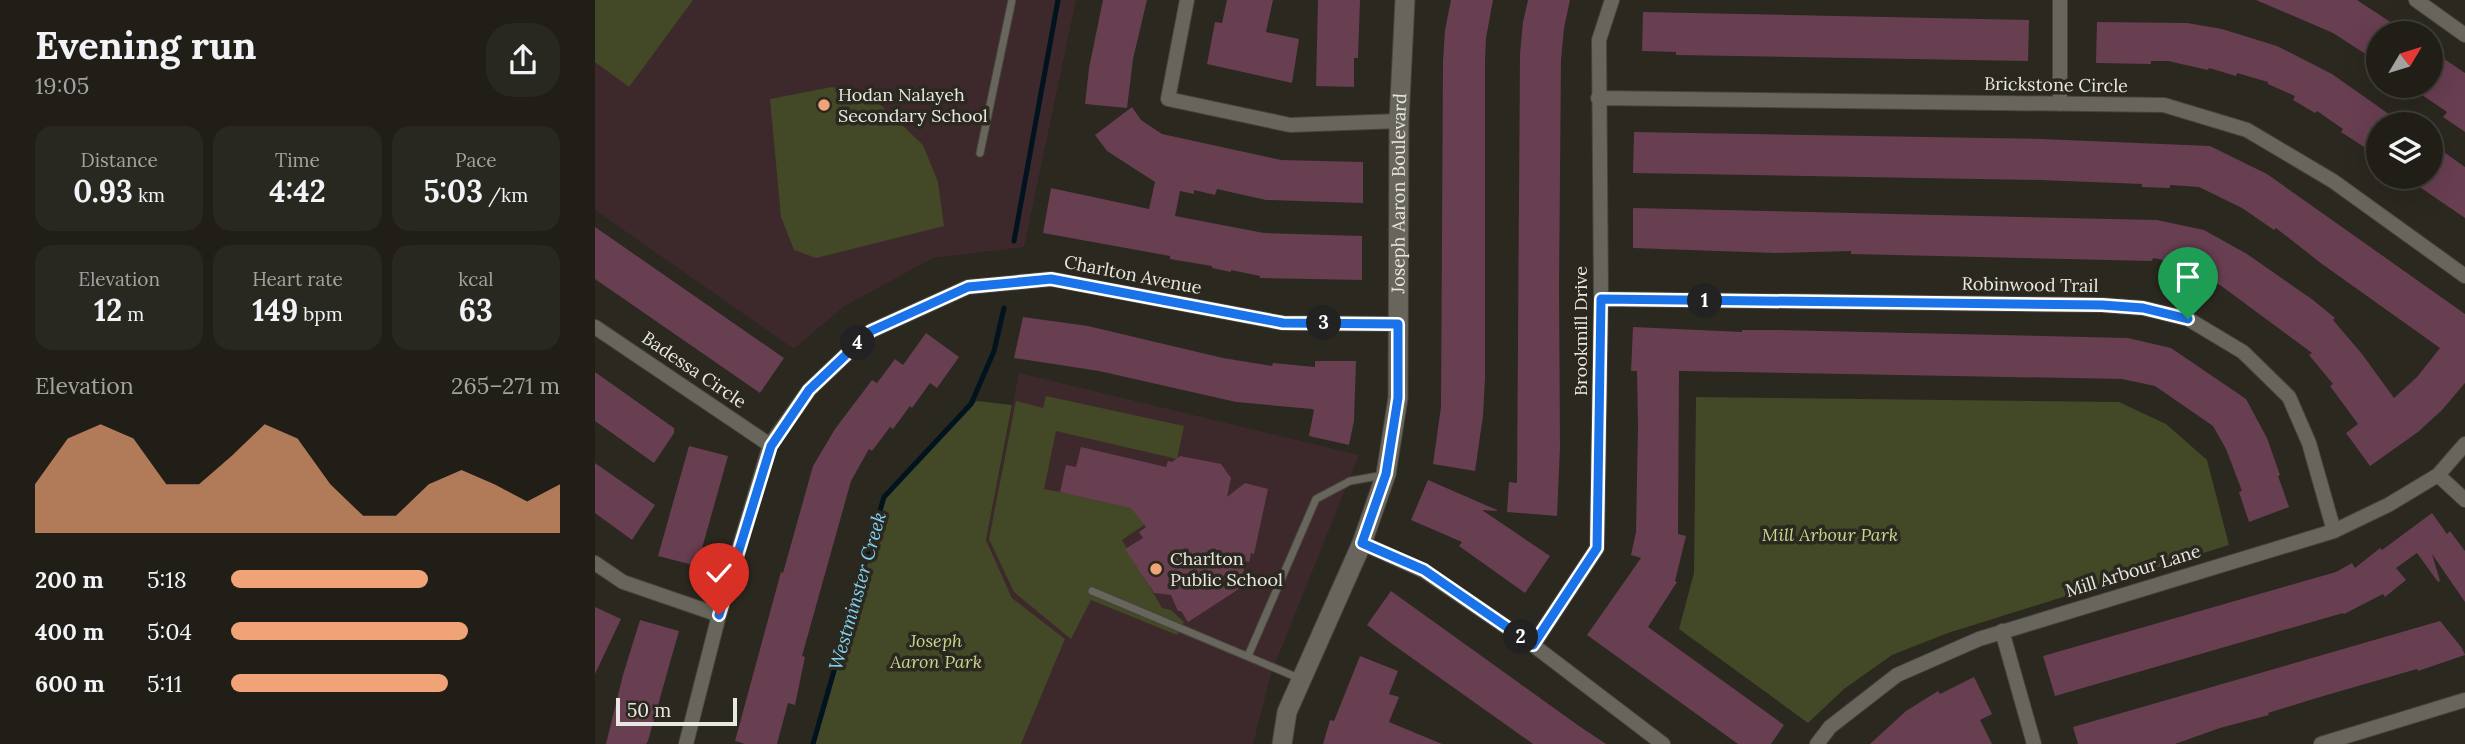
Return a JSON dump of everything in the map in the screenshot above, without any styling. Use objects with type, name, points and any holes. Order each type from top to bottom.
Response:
[{"type":"street","points":[[1188,0],[1168,99],[1290,125],[1399,121]]},
{"type":"street","name":"Joseph Aaron Boulevard","points":[[1282,744],[1287,712],[1362,543],[1386,474],[1398,398],[1399,121],[1405,0]]},
{"type":"street","name":"Brookmill Drive","points":[[1533,645],[1597,548],[1601,299],[1599,40],[1612,0]]},
{"type":"street","points":[[2060,0],[2060,104]]},
{"type":"street","points":[[2416,0],[2465,35]]},
{"type":"street","name":"Brickstone Circle","points":[[1598,98],[2164,106],[2247,130],[2333,181],[2465,276]]},
{"type":"street","name":"Charlton Avenue","points":[[686,744],[719,615],[771,446],[809,390],[871,331],[968,287],[1051,279],[1283,323],[1398,324]]},
{"type":"street","name":"Robinwood Trail","points":[[1601,299],[2102,305],[2143,308],[2188,319],[2243,352],[2289,397],[2309,443],[2334,531]]},
{"type":"street","name":"Badessa Circle","points":[[595,327],[771,446]]},
{"type":"street","name":"Mill Arbour Lane","points":[[1817,744],[1830,727],[1897,675],[2002,631],[2334,531],[2388,506],[2438,475],[2465,444]]},
{"type":"street","points":[[2438,475],[2465,500]]},
{"type":"street","points":[[1362,543],[1424,570],[1533,645],[1663,744]]},
{"type":"street","points":[[595,562],[623,582],[719,615]]},
{"type":"street","points":[[2002,631],[2033,744]]},
{"type":"street","points":[[2321,744],[2465,701]]},
{"type":"lane","points":[[981,153],[1012,0]]},
{"type":"lane","points":[[1248,656],[1316,499],[1350,481],[1386,474]]},
{"type":"lane","points":[[1092,591],[1301,679]]},
{"type":"shaded area","name":"Hodan Nalayeh Secondary School","points":[[595,0],[1076,0],[1024,247],[933,258],[843,307],[794,349],[595,210]]},
{"type":"shaded area","name":"Charlton Public School","points":[[1019,373],[1359,455],[1271,674],[1253,744],[1021,744],[1065,639],[1012,598],[986,540]]},
{"type":"green space","points":[[595,0],[693,0],[629,87],[595,62]]},
{"type":"green space","points":[[832,87],[871,96],[923,145],[938,182],[944,226],[816,258],[794,250],[781,217],[770,99]]},
{"type":"green space","points":[[1046,396],[1184,426],[1177,459],[1056,431],[1044,489],[1151,509],[1153,519],[1122,540],[1162,608],[1171,610],[1184,622],[1177,635],[1091,600],[1071,639],[1014,592],[989,539],[1016,401],[1043,408]]},
{"type":"green space","name":"Mill Arbour Park","points":[[1696,397],[2119,402],[2166,424],[2207,460],[2229,545],[1948,633],[1892,655],[1844,689],[1808,723],[1679,629],[1694,573]]},
{"type":"green space","name":"Joseph Aaron Park","points":[[977,401],[1012,405],[986,540],[1012,598],[1065,639],[1021,744],[815,744],[885,492]]},
{"type":"building","points":[[1103,0],[1147,0],[1133,59],[1127,108],[1085,104],[1089,68]]},
{"type":"building","points":[[1227,0],[1273,0],[1266,32],[1299,39],[1292,83],[1207,64],[1215,22],[1222,23]]},
{"type":"building","points":[[1318,0],[1360,0],[1354,87],[1316,86]]},
{"type":"building","points":[[1451,0],[1493,0],[1485,62],[1485,378],[1475,471],[1433,464],[1441,407],[1443,61]]},
{"type":"building","points":[[1528,0],[1570,0],[1561,60],[1560,448],[1557,516],[1507,512],[1509,482],[1517,483],[1520,54]]},
{"type":"building","points":[[2256,0],[2357,0],[2389,21],[2366,21],[2366,54],[2333,33]]},
{"type":"building","points":[[1643,12],[2029,20],[2028,61],[1676,55],[1676,52],[1642,51]]},
{"type":"building","points":[[2097,22],[2187,23],[2222,29],[2277,46],[2332,74],[2386,112],[2366,112],[2366,148],[2341,132],[2343,129],[2317,111],[2315,113],[2293,100],[2295,96],[2268,82],[2237,73],[2236,76],[2168,61],[2151,61],[2151,64],[2096,63]]},
{"type":"building","points":[[2443,58],[2465,73],[2465,132],[2443,117],[2447,112],[2427,98],[2443,98]]},
{"type":"building","points":[[1132,107],[1141,120],[1162,134],[1281,160],[1363,162],[1363,203],[1266,200],[1217,189],[1215,195],[1194,190],[1194,194],[1180,191],[1175,216],[1264,233],[1362,236],[1362,280],[1260,278],[1170,259],[1170,256],[1043,233],[1051,188],[1149,209],[1155,182],[1107,151],[1095,135]]},
{"type":"building","points":[[1634,132],[2042,139],[2210,146],[2267,174],[2465,314],[2465,383],[2418,432],[2370,466],[2346,433],[2358,424],[2330,386],[2333,384],[2309,355],[2312,353],[2220,285],[2181,264],[2153,258],[2152,261],[1851,254],[1851,251],[1775,253],[1633,248],[1633,208],[2157,220],[2204,230],[2247,254],[2313,300],[2335,318],[2333,320],[2394,398],[2417,377],[2440,348],[2276,228],[2274,230],[2242,208],[2199,187],[2142,187],[2142,184],[2040,180],[1633,173]]},
{"type":"building","points":[[2443,151],[2465,167],[2465,218],[2423,189],[2443,189]]},
{"type":"building","points":[[595,227],[784,358],[760,393],[595,279]]},
{"type":"building","points":[[1023,317],[1088,326],[1223,358],[1272,366],[1273,363],[1315,367],[1315,361],[1356,361],[1354,421],[1349,445],[1309,436],[1312,409],[1236,402],[1099,371],[1014,358]]},
{"type":"building","points":[[1633,327],[1742,332],[1778,330],[2128,338],[2171,348],[2246,399],[2267,438],[2289,507],[2249,522],[2239,492],[2242,491],[2226,449],[2213,426],[2155,386],[2122,379],[1679,371],[1678,534],[1686,536],[1675,581],[1677,582],[1648,627],[1784,725],[1771,744],[1738,744],[1587,635],[1641,558],[1631,555],[1636,532],[1638,426],[1637,371],[1631,371]]},
{"type":"building","points":[[926,333],[959,357],[937,388],[930,383],[893,429],[890,427],[872,451],[869,449],[851,481],[802,656],[805,657],[795,705],[788,703],[777,744],[745,744],[735,741],[813,466],[835,429],[872,380],[877,383],[895,359],[903,365]]},
{"type":"building","points":[[595,372],[674,428],[674,433],[654,463],[595,421]]},
{"type":"building","points":[[689,446],[728,456],[697,566],[658,556]]},
{"type":"building","points":[[1081,447],[1166,467],[1168,461],[1172,462],[1180,456],[1221,464],[1231,478],[1227,497],[1245,483],[1268,489],[1254,554],[1251,553],[1249,562],[1246,561],[1241,580],[1245,585],[1188,622],[1181,611],[1178,611],[1171,595],[1154,593],[1125,549],[1143,538],[1139,532],[1146,527],[1131,508],[1060,492],[1066,465],[1076,467]]},
{"type":"building","points":[[595,463],[655,505],[632,540],[595,513]]},
{"type":"building","points":[[1428,480],[1497,510],[1482,510],[1550,556],[1525,593],[1459,546],[1462,542],[1411,520]]},
{"type":"building","points":[[2432,513],[2447,534],[2450,531],[2465,551],[2465,602],[2432,554],[2440,581],[2438,582],[2417,553],[2396,568],[2406,580],[2385,597],[2383,594],[2344,614],[2055,696],[2043,656],[2336,572],[2352,563],[2355,568]]},
{"type":"building","points":[[1391,591],[1606,744],[1533,744],[1395,646],[1367,625]]},
{"type":"building","points":[[595,607],[621,619],[595,674]]},
{"type":"building","points":[[640,620],[679,631],[648,741],[646,744],[606,744],[623,675]]},
{"type":"building","points":[[2440,621],[2465,655],[2418,671],[2417,669],[2320,697],[2175,744],[2078,744],[2073,727]]},
{"type":"building","points":[[1360,656],[1398,671],[1389,694],[1399,697],[1389,722],[1442,744],[1323,744],[1330,720],[1334,721]]},
{"type":"building","points":[[1974,677],[1992,714],[1980,720],[1992,744],[1870,744],[1906,711],[1938,691],[1940,694]]},
{"type":"waterway","name":"Westminster Creek","points":[[1014,241],[1058,0]]},
{"type":"waterway","name":"Westminster Creek","points":[[813,744],[884,497],[971,404],[994,351],[1004,308]]},
{"type":"place","name":"Hodan Nalayeh Secondary School","points":[[824,105]]},
{"type":"place","name":"Charlton Public School","points":[[1156,569]]},
{"type":"route","points":[[719,615],[771,446],[809,390],[871,331],[968,287],[1051,279],[1283,323],[1398,324],[1398,398],[1386,474],[1362,543],[1424,570],[1533,645],[1597,548],[1601,299],[2102,305],[2143,308],[2188,319]]}]
